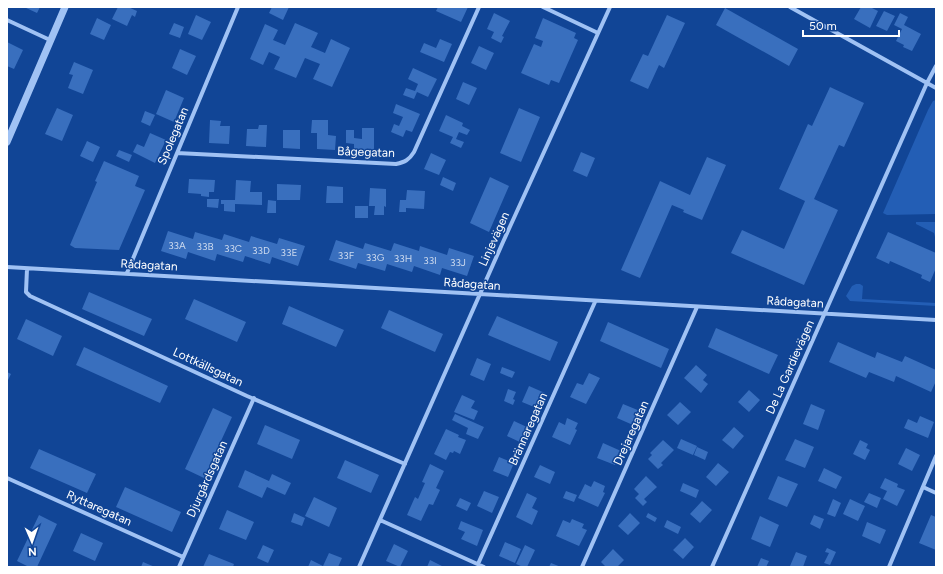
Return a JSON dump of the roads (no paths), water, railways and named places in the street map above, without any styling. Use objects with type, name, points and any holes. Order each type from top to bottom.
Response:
[{"type":"street","points":[[7,142],[65,7]]},
{"type":"street","name":"Spolegatan","points":[[127,274],[238,7]]},
{"type":"street","name":"Bågegatan","points":[[177,153],[396,164],[405,162],[410,159],[414,152],[479,7]]},
{"type":"street","points":[[543,7],[598,33]]},
{"type":"street","name":"Linjevägen","points":[[359,567],[503,242],[610,7]]},
{"type":"street","points":[[790,7],[936,88]]},
{"type":"street","points":[[7,20],[50,40]]},
{"type":"street","name":"De La Gardievägen","points":[[712,567],[927,83],[936,66]]},
{"type":"street","name":"Rådagatan","points":[[7,267],[481,294],[595,302],[936,320]]},
{"type":"street","name":"Lottkällsgatan","points":[[27,269],[26,292],[30,296],[254,398],[405,464]]},
{"type":"street","name":"Brännaregatan","points":[[478,564],[595,302]]},
{"type":"street","name":"Drejaregatan","points":[[582,567],[697,307]]},
{"type":"street","name":"Djurgårdsgatan","points":[[179,567],[254,398]]},
{"type":"street","points":[[889,567],[936,456]]},
{"type":"street","name":"Ryttaregatan","points":[[7,478],[183,557]]},
{"type":"street","points":[[922,488],[936,493]]},
{"type":"street","points":[[380,520],[484,567]]}]
